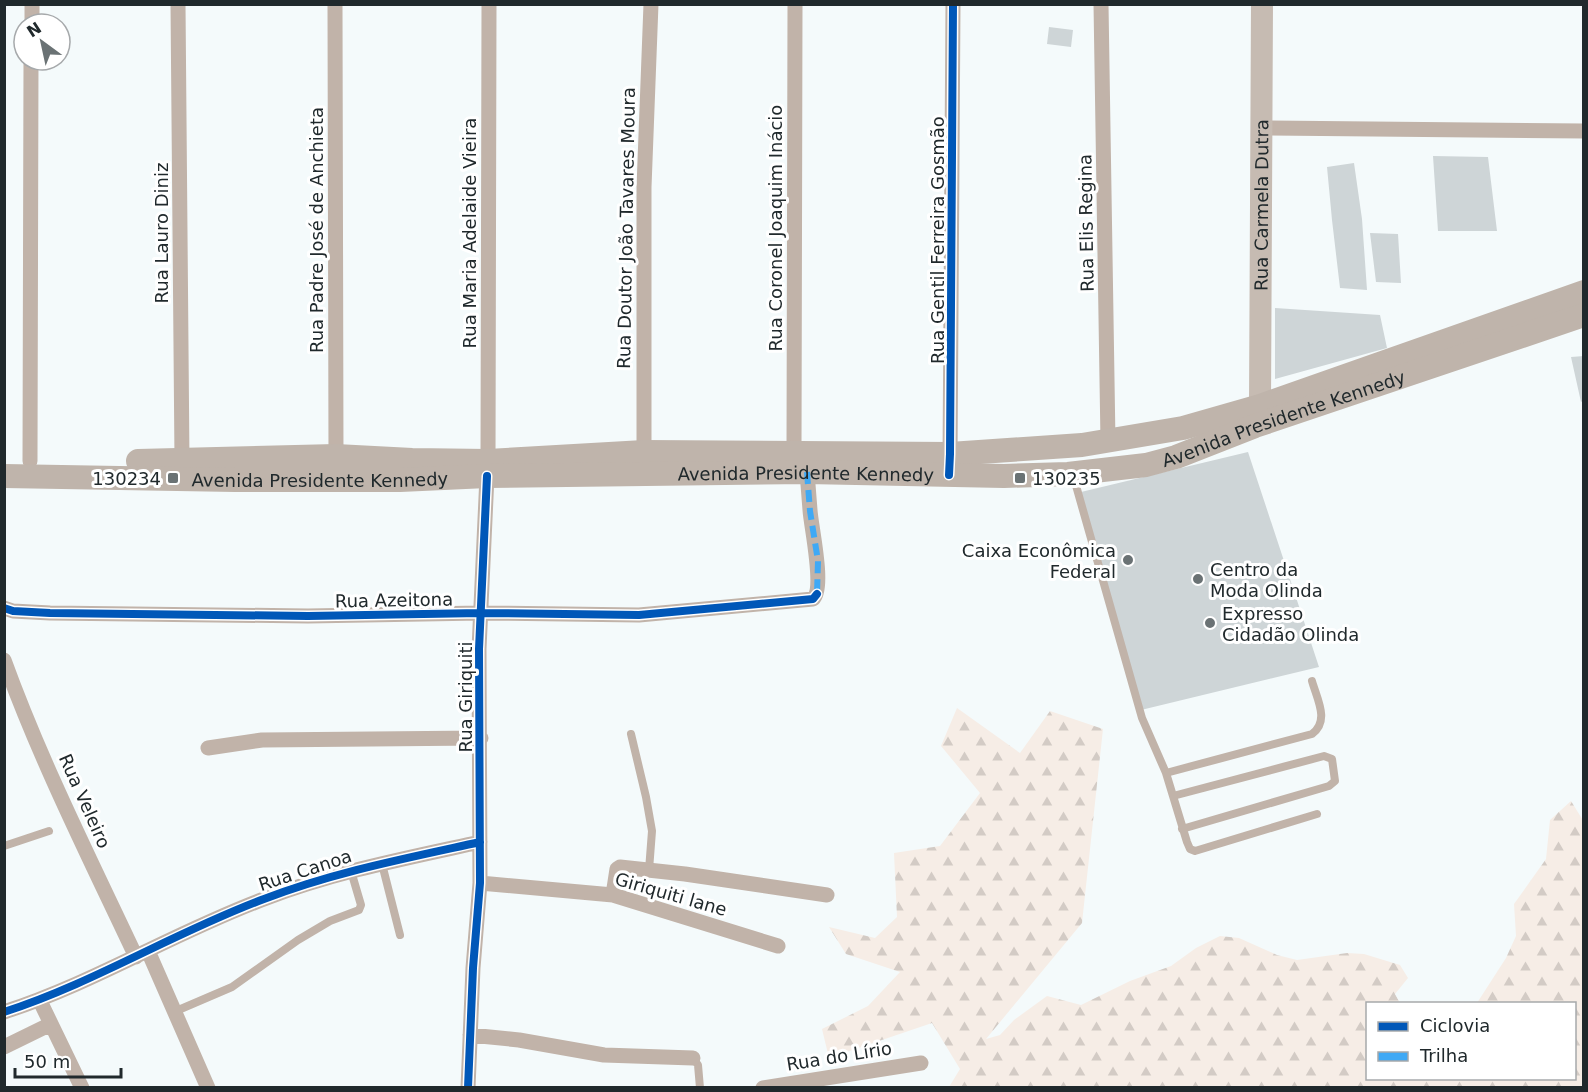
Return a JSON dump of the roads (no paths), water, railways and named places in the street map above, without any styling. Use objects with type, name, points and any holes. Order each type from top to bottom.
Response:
[{"type":"main road","name":"Avenida Presidente Kennedy","points":[[950,465],[1108,442],[1183,428],[1260,406],[1584,292]]},
{"type":"main road","name":"Avenida Presidente Kennedy","points":[[4,461],[182,461],[336,456],[412,460],[488,468],[801,462],[950,465],[1073,474],[1146,465],[1176,457],[1255,426],[1584,315]]},
{"type":"main road","name":"Avenida Presidente Kennedy","points":[[4,476],[400,480],[488,468],[644,452],[801,462]]},
{"type":"street","name":"Rua Lauro Diniz","points":[[178,4],[182,461]]},
{"type":"street","name":"Rua Padre José de Anchieta","points":[[335,4],[336,456]]},
{"type":"street","name":"Rua Maria Adelaide Vieira","points":[[488,468],[489,4]]},
{"type":"street","name":"Rua Doutor João Tavares Moura","points":[[644,452],[644,187],[651,4]]},
{"type":"street","name":"Rua Coronel Joaquim Inácio","points":[[795,4],[801,462]]},
{"type":"street","name":"Rua Gentil Ferreira Gosmão","points":[[950,465],[954,4]]},
{"type":"street","name":"Rua Elis Regina","points":[[1101,4],[1108,442]]},
{"type":"street","name":"Rua Carmela Dutra","points":[[1260,406],[1262,4]]},
{"type":"street","points":[[30,460],[31,72]]},
{"type":"street","points":[[1262,128],[1584,131]]},
{"type":"street","name":"Rua Azeitona","points":[[7,613],[308,616],[481,613],[639,615],[813,599],[817,594],[818,561],[801,462]]},
{"type":"street","name":"Rua Giriquiti","points":[[468,1088],[473,968],[480,883],[479,649],[488,468]]},
{"type":"street","name":"Rua Veleiro","points":[[4,660],[21,706],[62,798],[142,954],[176,1011],[208,1088]]},
{"type":"street","points":[[208,748],[262,740],[481,738]]},
{"type":"street","name":"Rua Canoa","points":[[4,1012],[40,1001],[181,934],[262,899],[351,871],[480,849]]},
{"type":"street","points":[[613,896],[617,869],[620,867],[827,895]]},
{"type":"street","name":"Giriquiti lane","points":[[480,883],[613,896],[778,945]]},
{"type":"street","points":[[40,1001],[82,1088]]},
{"type":"street","points":[[4,1047],[51,1024]]},
{"type":"street","points":[[470,1035],[519,1040],[604,1055],[693,1058]]},
{"type":"street","name":"Rua do Lírio","points":[[763,1088],[921,1063]]},
{"type":"lane","points":[[1073,474],[1142,718],[1166,773],[1190,849],[1195,851],[1317,814]]},
{"type":"lane","points":[[1166,773],[1312,734],[1319,729],[1322,722],[1312,681]]},
{"type":"lane","points":[[631,734],[652,831],[649,870]]},
{"type":"lane","points":[[1173,796],[1324,756],[1332,759],[1335,781],[1329,786],[1182,829]]},
{"type":"lane","points":[[4,846],[49,831]]},
{"type":"lane","points":[[382,864],[400,935]]},
{"type":"lane","points":[[176,1011],[232,987],[298,939],[330,921],[359,910],[361,905],[351,871]]},
{"type":"lane","points":[[693,1058],[698,1065],[700,1088]]},
{"type":"place","name":"130234","points":[[173,478]]},
{"type":"place","name":"130235","points":[[1020,478]]},
{"type":"place","name":"Caixa Econômica Federal","points":[[1128,560]]},
{"type":"place","name":"Centro da Moda Olinda","points":[[1198,579]]},
{"type":"place","name":"Expresso Cidadão Olinda","points":[[1210,623]]}]
